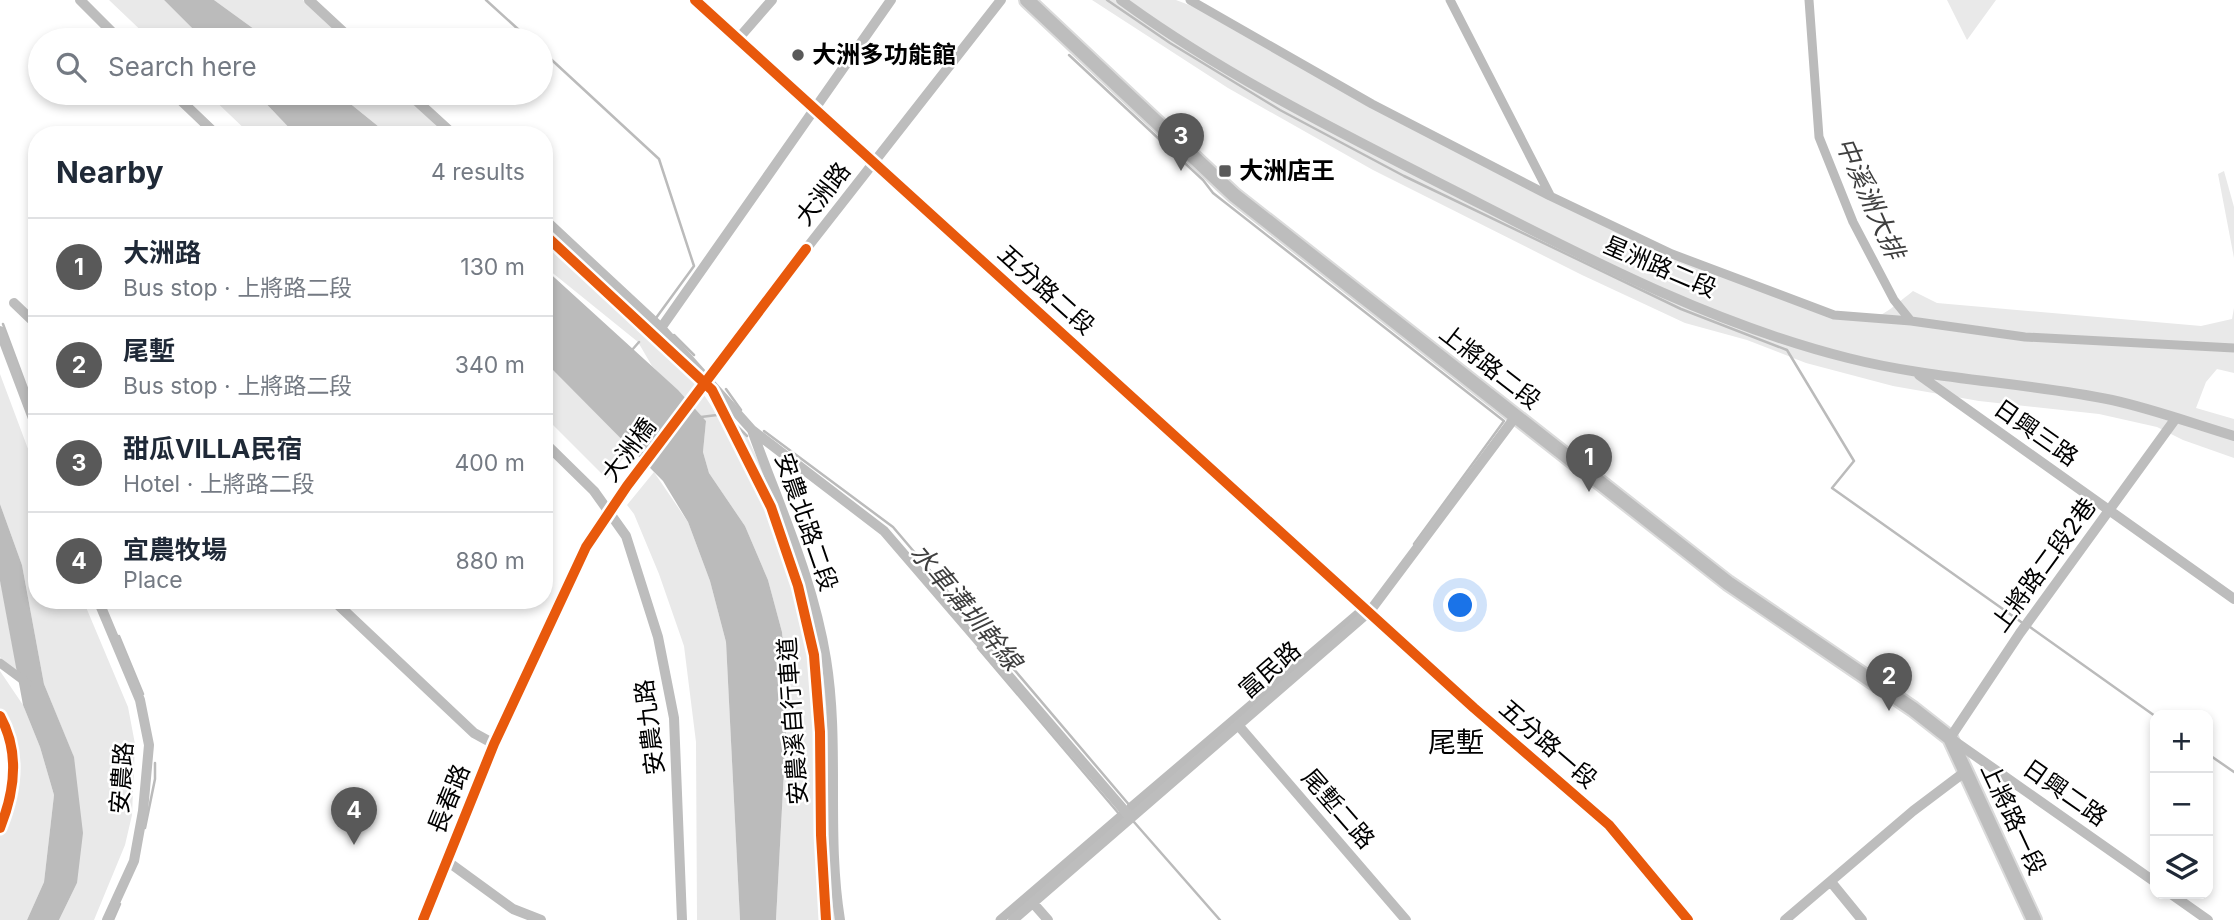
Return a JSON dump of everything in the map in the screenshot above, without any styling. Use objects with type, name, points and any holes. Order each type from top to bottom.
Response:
[{"type":"main road","name":"上將路二段","points":[[1027,0],[1234,195],[1728,583],[1913,709],[1950,738]]},
{"type":"main road","name":"上將路一段","points":[[1950,738],[2034,920]]},
{"type":"street","points":[[80,0],[108,28]]},
{"type":"street","points":[[309,0],[339,28]]},
{"type":"street","name":"五分路二段","points":[[695,0],[1370,611]]},
{"type":"street","points":[[738,39],[772,0]]},
{"type":"street","points":[[661,328],[813,107],[891,0]]},
{"type":"street","name":"大洲路","points":[[806,249],[1001,0]]},
{"type":"street","name":"星洲路二段","points":[[1121,0],[1253,83],[1367,146],[1638,284],[1777,338],[1916,373],[2112,400],[2234,436]]},
{"type":"street","points":[[186,105],[208,126]]},
{"type":"street","points":[[421,105],[444,126]]},
{"type":"street","points":[[553,227],[695,362],[752,430],[884,531],[1130,817]]},
{"type":"street","name":"大洲橋","points":[[517,695],[586,547],[627,486],[806,249]]},
{"type":"street","points":[[14,303],[28,316]]},
{"type":"street","points":[[0,331],[28,405]]},
{"type":"street","name":"日興三路","points":[[1916,373],[2234,600]]},
{"type":"street","name":"富民路","points":[[1013,920],[1370,611],[1516,416]]},
{"type":"street","name":"上將路二段2巷","points":[[1950,738],[2020,633],[2176,418]]},
{"type":"street","name":"安農北路二段","points":[[752,430],[798,547],[826,660],[831,723],[832,874],[840,920]]},
{"type":"street","name":"安農九路","points":[[553,451],[594,491],[626,536],[658,637],[674,718],[682,920]]},
{"type":"street","name":"安農路","points":[[103,609],[140,700],[149,745],[143,811],[134,861],[107,920]]},
{"type":"street","points":[[343,609],[474,733],[494,744]]},
{"type":"street","name":"五分路一段","points":[[1370,611],[1609,825],[1688,920]]},
{"type":"street","name":"長春路","points":[[424,920],[494,744],[517,695]]},
{"type":"street","name":"尾塹二路","points":[[1238,725],[1406,920]]},
{"type":"street","name":"日興二路","points":[[1950,738],[2150,879]]},
{"type":"street","points":[[1785,920],[1966,771]]},
{"type":"street","points":[[447,861],[513,909],[541,920]]},
{"type":"street","points":[[1830,881],[1862,920]]},
{"type":"street","points":[[2178,899],[2208,920]]},
{"type":"street","points":[[1033,903],[1048,920]]},
{"type":"shaded area","points":[[109,0],[164,0],[192,28],[138,28]]},
{"type":"shaded area","points":[[164,0],[214,0],[252,28],[192,28]]},
{"type":"shaded area","points":[[214,0],[303,0],[333,28],[252,28]]},
{"type":"shaded area","points":[[1092,0],[1176,0],[1210,13],[1372,104],[1550,196],[1672,254],[1834,315],[1869,319],[1885,313],[1913,291],[1937,303],[2201,326],[2232,319],[2234,308],[2234,373],[2217,369],[2206,382],[2196,408],[2234,419],[2234,458],[2183,440],[2157,427],[2099,414],[1979,401],[1893,386],[1806,363],[1747,340],[1685,323],[1582,275],[1373,170],[1228,88]]},
{"type":"shaded area","points":[[1947,0],[1996,0],[1967,40]]},
{"type":"shaded area","points":[[220,105],[267,105],[287,126],[242,126]]},
{"type":"shaded area","points":[[267,105],[352,105],[378,126],[287,126]]},
{"type":"shaded area","points":[[352,105],[415,105],[437,126],[378,126]]},
{"type":"shaded area","points":[[2224,171],[2234,207],[2234,258],[2218,174]]},
{"type":"shaded area","points":[[553,235],[684,356],[681,366],[690,374],[716,413],[722,411],[745,432],[798,547],[826,660],[840,920],[776,920],[788,696],[782,632],[768,580],[745,526],[709,473],[703,452],[706,421],[652,366],[638,342],[553,273]]},
{"type":"shaded area","points":[[553,276],[678,390],[706,421],[703,452],[709,473],[745,526],[768,580],[782,632],[788,696],[776,920],[740,920],[726,642],[710,581],[688,522],[663,481],[553,370]]},
{"type":"shaded area","points":[[553,370],[631,448],[607,479],[553,425]]},
{"type":"shaded area","points":[[0,374],[28,449],[28,597],[22,565],[0,504]]},
{"type":"shaded area","points":[[654,472],[688,522],[710,581],[726,642],[740,920],[697,920],[696,742],[684,646],[659,574],[634,514],[627,505]]},
{"type":"shaded area","points":[[0,504],[22,565],[44,684],[74,757],[83,833],[77,883],[59,920],[27,920],[44,882],[54,795],[40,747],[23,705],[0,581]]},
{"type":"shaded area","points":[[0,581],[17,670],[6,665],[0,657]]},
{"type":"shaded area","points":[[30,609],[87,609],[128,707],[135,744],[132,815],[125,845],[94,920],[59,920],[77,883],[73,755],[44,684]]},
{"type":"shaded area","points":[[0,671],[23,705],[40,747],[54,795],[44,882],[27,920],[0,920],[0,828],[11,797],[14,773],[7,732],[0,716]]},
{"type":"waterway","points":[[486,0],[517,28]]},
{"type":"waterway","points":[[1107,0],[1170,43],[1280,110],[1404,176],[1681,309],[1787,350],[1854,461],[1832,488],[2024,624]]},
{"type":"waterway","points":[[1190,0],[1372,104],[1550,196],[1672,254],[1834,315],[1911,321],[2025,337],[2234,348]]},
{"type":"waterway","points":[[1450,0],[1550,195]]},
{"type":"waterway","name":"中溪洲大排","points":[[1809,0],[1819,137],[1853,222],[1894,300],[1911,321]]},
{"type":"waterway","points":[[1069,55],[1203,180],[1213,193],[1504,421],[1414,544]]},
{"type":"waterway","points":[[553,61],[659,159],[694,266],[656,318]]},
{"type":"waterway","points":[[3,324],[28,391]]},
{"type":"waterway","points":[[674,335],[694,355]]},
{"type":"waterway","points":[[632,350],[639,342]]},
{"type":"waterway","points":[[726,389],[741,410]]},
{"type":"waterway","name":"水車溝圳幹線","points":[[701,417],[717,415]]},
{"type":"waterway","name":"水車溝圳幹線","points":[[727,416],[747,436]]},
{"type":"waterway","points":[[764,431],[893,527],[1131,807]]},
{"type":"waterway","points":[[1131,807],[1360,612]]},
{"type":"waterway","points":[[2030,627],[2150,712]]},
{"type":"waterway","points":[[119,636],[143,694]]},
{"type":"waterway","name":"水車溝圳幹線","points":[[978,648],[1120,815]]},
{"type":"waterway","points":[[0,663],[27,683]]},
{"type":"waterway","points":[[2213,757],[2234,772]]},
{"type":"waterway","points":[[145,828],[155,779],[155,763]]},
{"type":"waterway","points":[[1000,920],[1121,816]]},
{"type":"waterway","name":"水車溝圳幹線","points":[[1134,822],[1220,920]]},
{"type":"waterway","points":[[113,920],[120,904]]},
{"type":"cycle path","points":[[695,0],[1474,708],[1609,825],[1688,920]]},
{"type":"cycle path","name":"安農溪自行車道","points":[[553,242],[712,390],[771,507],[798,586],[814,655],[820,732],[821,835],[826,920]]},
{"type":"cycle path","points":[[423,920],[494,744],[586,547],[627,486],[806,249]]},
{"type":"cycle path","points":[[0,716],[11,743],[13,758],[12,786],[0,828]]},
{"type":"place","name":"大洲多功能館","points":[[798,55]]},
{"type":"place","name":"甜瓜VILLA民宿","points":[[1181,171]]},
{"type":"place","name":"大洲店王","points":[[1225,171]]},
{"type":"place","name":"大洲路","points":[[1589,492]]},
{"type":"place","name":"尾塹","points":[[1889,711]]},
{"type":"place","name":"宜農牧場","points":[[354,845]]},
{"type":"district","name":"尾塹","points":[[1456,742]]}]
